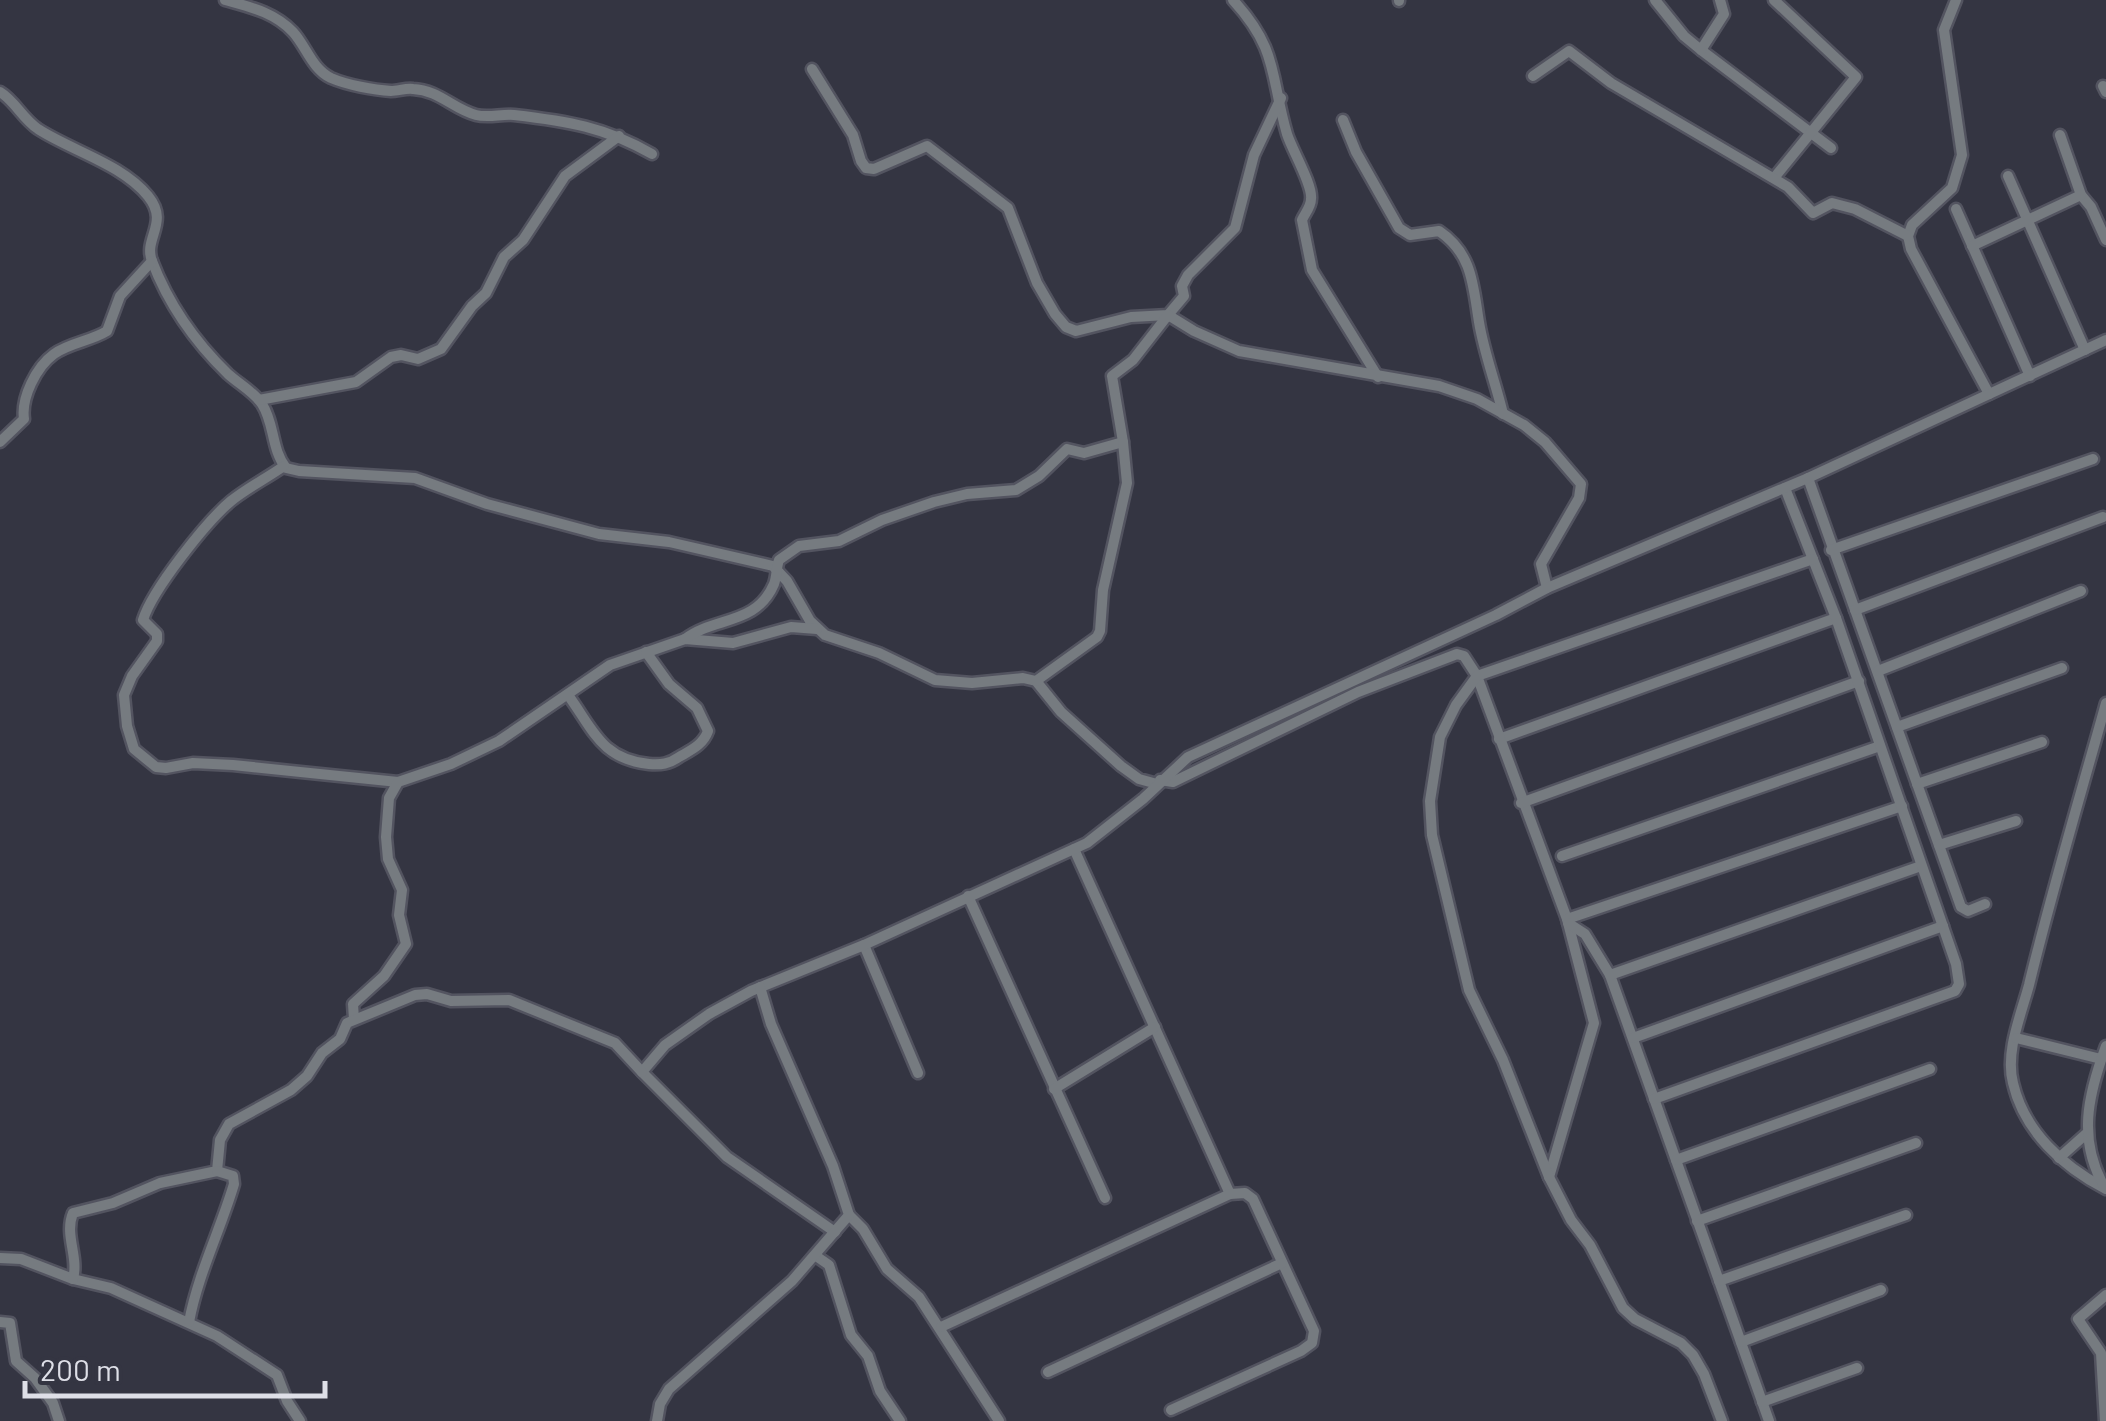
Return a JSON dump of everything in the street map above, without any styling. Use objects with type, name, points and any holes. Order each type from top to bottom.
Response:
[{"type":"street","points":[[225,0],[263,10],[292,30],[314,64],[330,78],[394,91],[412,88],[431,92],[481,116],[535,118],[619,136],[652,154]]},
{"type":"street","points":[[1233,0],[1261,36],[1275,72],[1288,135],[1311,192],[1310,205],[1302,220],[1312,270],[1378,378]]},
{"type":"street","points":[[1654,0],[1684,36],[1831,148]]},
{"type":"street","points":[[1701,50],[1724,14],[1720,0]]},
{"type":"street","points":[[1774,0],[1856,75],[1774,178]]},
{"type":"street","points":[[1956,0],[1944,30],[1962,155],[1952,188],[1912,225],[1908,236],[1911,249],[1989,394]]},
{"type":"street","points":[[1533,76],[1568,51],[1610,84],[1788,186],[1813,213],[1832,202],[1855,209],[1908,236]]},
{"type":"street","points":[[812,69],[854,135],[866,168],[874,169],[927,146],[1008,208],[1030,270],[1066,327],[1076,332],[1131,317],[1168,315],[1239,351],[1439,386],[1477,399],[1545,442],[1581,484],[1579,498],[1541,564],[1547,588]]},
{"type":"street","points":[[0,92],[36,127],[131,180],[148,194],[158,219],[151,245],[152,261],[192,334],[229,375],[259,400],[284,466],[299,472],[415,478],[487,504],[598,534],[669,542],[776,569],[825,635],[879,652],[935,680],[1036,681],[1062,712],[1120,766],[1140,778],[1159,782],[1173,782],[1358,692],[1457,654],[1464,656],[1477,676],[1568,921],[1594,1023],[1549,1177]]},
{"type":"street","points":[[1036,681],[1100,631],[1103,590],[1127,483],[1112,376],[1133,360],[1184,296],[1182,286],[1188,275],[1235,228],[1254,155],[1281,98]]},
{"type":"street","points":[[1343,120],[1356,152],[1399,228],[1410,234],[1440,231],[1464,256],[1473,274],[1478,322],[1503,414]]},
{"type":"street","points":[[2060,135],[2081,195],[2092,207],[2106,240]]},
{"type":"street","points":[[259,400],[356,382],[391,357],[418,358],[441,349],[486,293],[504,257],[523,240],[565,176],[619,136]]},
{"type":"street","points":[[2008,176],[2084,350]]},
{"type":"street","points":[[1972,246],[2081,195]]},
{"type":"street","points":[[1956,209],[2030,376]]},
{"type":"street","points":[[0,442],[24,419],[25,397],[48,360],[57,352],[107,332],[120,296],[152,261]]},
{"type":"street","points":[[642,1072],[665,1044],[709,1014],[760,987],[864,946],[1074,849],[1106,829],[1188,757],[1547,588],[1808,478],[2106,340]]},
{"type":"street","points":[[284,466],[230,502],[162,582],[147,606],[143,620],[158,640],[126,689],[125,710],[134,749],[160,768],[233,765],[398,782],[499,741],[610,664],[745,617],[774,585],[781,557],[800,546],[839,541],[882,520],[934,502],[966,494],[1016,490],[1039,476],[1067,449],[1084,453],[1123,442]]},
{"type":"street","points":[[1831,550],[2093,459]]},
{"type":"street","points":[[1808,478],[1962,910],[1986,904]]},
{"type":"street","points":[[1654,1099],[1955,991],[1959,984],[1956,964],[1859,682],[1785,488]]},
{"type":"street","points":[[1855,610],[2103,518]]},
{"type":"street","points":[[1722,1421],[1693,1355],[1681,1343],[1623,1308],[1549,1177],[1503,1060],[1469,990],[1432,835],[1430,801],[1440,737],[1477,676],[1813,558]]},
{"type":"street","points":[[1878,671],[2081,592]]},
{"type":"street","points":[[1499,739],[1836,618]]},
{"type":"street","points":[[685,639],[733,643],[791,627],[817,629]]},
{"type":"street","points":[[568,694],[601,744],[621,758],[671,762],[696,747],[708,731],[697,708],[668,684],[646,652]]},
{"type":"street","points":[[1897,726],[2062,668]]},
{"type":"street","points":[[1522,803],[1859,682]]},
{"type":"street","points":[[2106,703],[2044,921],[2010,1070],[2019,1102],[2034,1129],[2060,1158],[2106,1189]]},
{"type":"street","points":[[1917,784],[2042,742]]},
{"type":"street","points":[[1562,856],[1880,746]]},
{"type":"street","points":[[354,1019],[353,1004],[384,976],[406,944],[399,915],[402,890],[388,859],[386,838],[389,798],[398,782]]},
{"type":"street","points":[[1568,921],[1902,806]]},
{"type":"street","points":[[1940,845],[2016,821]]},
{"type":"street","points":[[1074,849],[1230,1194]]},
{"type":"street","points":[[1610,975],[1921,866]]},
{"type":"street","points":[[968,896],[1106,1198]]},
{"type":"street","points":[[1568,921],[1586,934],[1610,975],[1769,1421]]},
{"type":"street","points":[[1634,1038],[1943,926]]},
{"type":"street","points":[[864,946],[918,1073]]},
{"type":"street","points":[[760,987],[770,1024],[833,1166],[850,1215],[887,1269],[919,1297],[999,1421]]},
{"type":"street","points":[[217,1172],[220,1140],[230,1124],[290,1090],[322,1053],[340,1040],[345,1026],[354,1019],[415,995],[451,1001],[509,1000],[614,1043],[728,1157],[835,1232]]},
{"type":"street","points":[[1054,1089],[1155,1027]]},
{"type":"street","points":[[2016,1038],[2101,1059]]},
{"type":"street","points":[[2106,1046],[2090,1091],[2086,1134],[2094,1165],[2106,1189]]},
{"type":"street","points":[[1676,1160],[1930,1069]]},
{"type":"street","points":[[2060,1158],[2086,1134]]},
{"type":"street","points":[[1698,1221],[1916,1142]]},
{"type":"street","points":[[73,1279],[76,1268],[69,1230],[73,1213],[113,1203],[160,1184],[217,1172],[233,1176],[234,1184],[211,1253],[198,1278],[189,1322]]},
{"type":"street","points":[[940,1328],[1230,1194],[1245,1193],[1253,1199],[1314,1331],[1312,1343],[1301,1352],[1171,1410]]},
{"type":"street","points":[[657,1421],[660,1404],[669,1389],[755,1315],[816,1256],[850,1215]]},
{"type":"street","points":[[1719,1281],[1906,1215]]},
{"type":"street","points":[[816,1256],[829,1265],[849,1330],[868,1356],[880,1390],[900,1421]]},
{"type":"street","points":[[3,1260],[21,1260],[111,1288],[189,1322],[277,1374],[287,1402],[300,1421]]},
{"type":"street","points":[[1048,1372],[1282,1263]]},
{"type":"street","points":[[1740,1342],[1882,1290]]},
{"type":"street","points":[[2105,1421],[2101,1353],[2078,1318],[2106,1294]]},
{"type":"street","points":[[0,1322],[12,1326],[16,1361],[36,1378],[53,1403],[59,1421]]},
{"type":"street","points":[[1762,1402],[1856,1368]]}]
